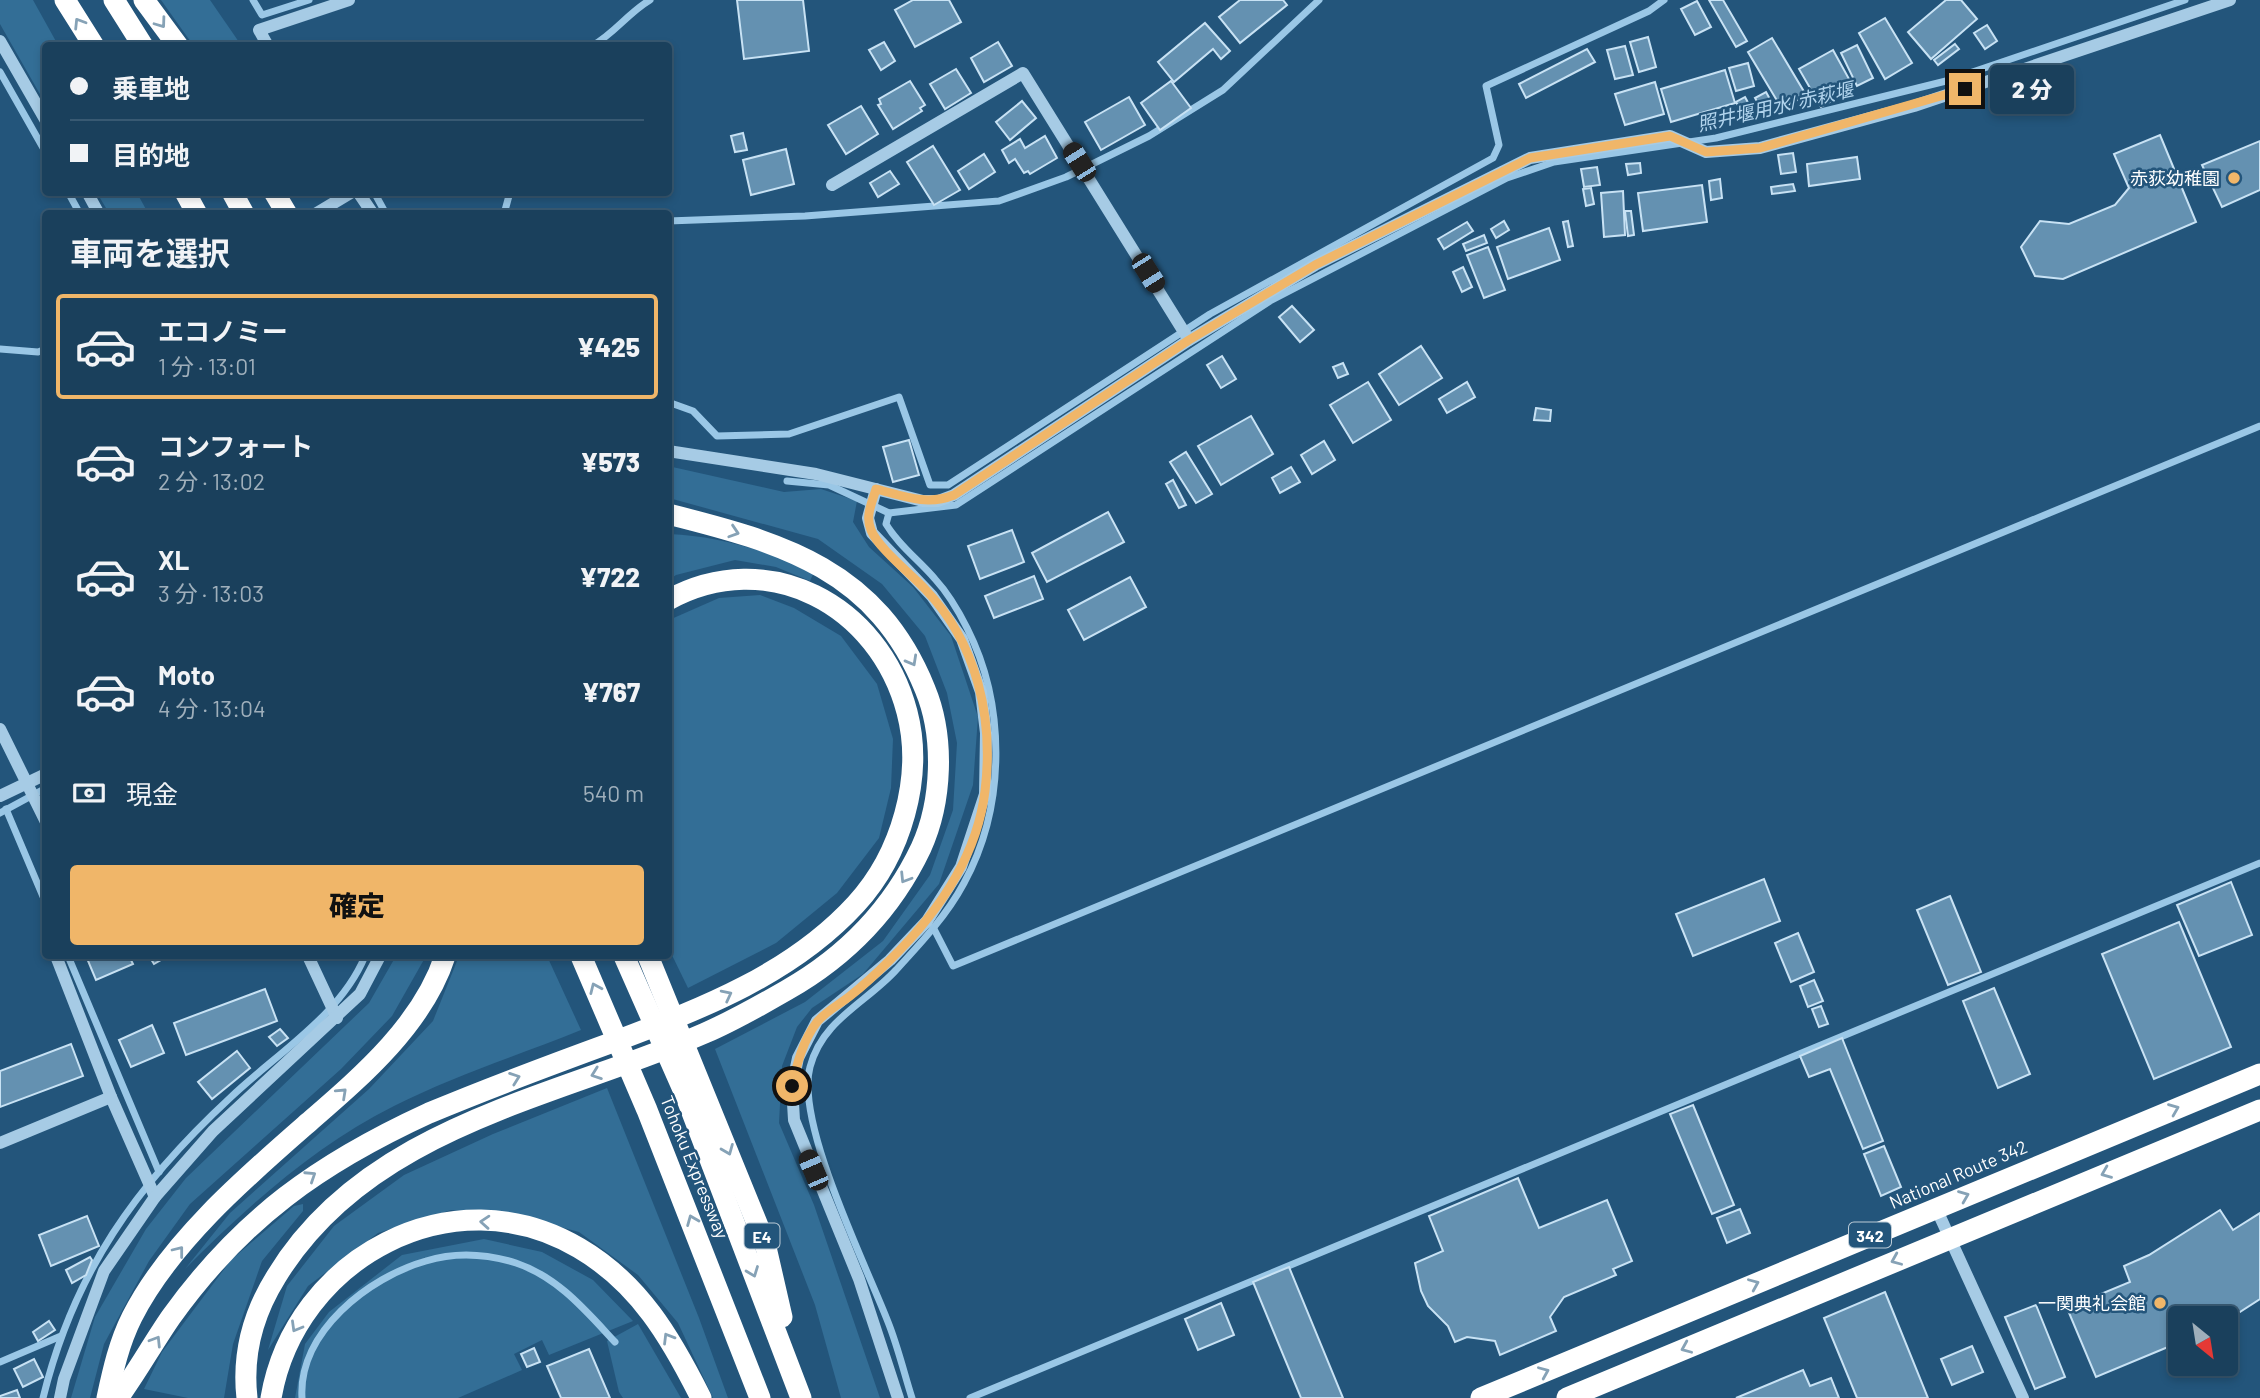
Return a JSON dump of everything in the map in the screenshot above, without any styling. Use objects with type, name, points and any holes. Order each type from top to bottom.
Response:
[{"type":"highway","points":[[65,0],[91,42]]},
{"type":"highway","points":[[114,0],[140,42]]},
{"type":"highway","points":[[144,0],[175,42]]},
{"type":"highway","points":[[247,1398],[246,1349],[263,1299],[287,1259],[319,1220],[359,1185],[399,1158],[448,1132],[507,1106],[705,1033],[789,989],[863,933],[909,874],[930,829],[937,792],[937,742],[929,699],[916,667],[894,631],[872,603],[838,576],[781,547],[672,515]]},
{"type":"highway","points":[[118,1398],[171,1317],[203,1277],[235,1240],[307,1178],[390,1131],[429,1113],[697,1010],[764,977],[833,928],[866,891],[896,841],[911,780],[912,745],[906,711],[893,678],[875,648],[854,620],[825,600],[796,586],[761,579],[724,580],[688,589],[672,598]]},
{"type":"highway","points":[[107,1398],[115,1358],[133,1316],[161,1274],[229,1195],[375,1061],[425,1001],[444,959]]},
{"type":"highway","name":"Tohoku Expressway","points":[[581,959],[647,1110],[760,1398]]},
{"type":"highway","name":"E4","points":[[626,959],[656,1002]]},
{"type":"highway","points":[[649,959],[656,1002]]},
{"type":"highway","name":"Tohoku Expressway","points":[[656,1002],[694,1090],[800,1395]]},
{"type":"highway","name":"National Route 342","points":[[1481,1398],[2260,1074]]},
{"type":"highway","name":"342","points":[[1567,1398],[2260,1110]]},
{"type":"highway","points":[[271,1398],[274,1377],[288,1342],[309,1306],[334,1277],[363,1253],[398,1236],[435,1225],[474,1221],[544,1232],[579,1248],[613,1272],[641,1297],[701,1398]]},
{"type":"street","points":[[266,42],[259,30],[349,0]]},
{"type":"street","points":[[672,452],[816,474],[923,501],[937,501],[954,495],[1189,340],[1315,265],[1530,158],[1670,136],[1706,152],[1760,148],[1914,106],[2230,0]]},
{"type":"street","points":[[0,41],[42,114]]},
{"type":"street","points":[[832,186],[1023,73],[1189,340]]},
{"type":"street","points":[[322,210],[345,196]]},
{"type":"street","points":[[876,489],[868,518],[872,533],[932,596],[962,639],[981,692],[986,743],[985,794],[961,867],[927,920],[882,968],[817,1021],[798,1058],[792,1086],[794,1120],[859,1279],[898,1398]]},
{"type":"street","points":[[0,729],[42,813]]},
{"type":"street","points":[[0,796],[42,775]]},
{"type":"street","points":[[57,959],[111,1097],[155,1197]]},
{"type":"street","points":[[309,959],[337,1018]]},
{"type":"street","points":[[60,1398],[64,1379],[104,1271],[155,1197],[213,1131],[360,994],[378,959]]},
{"type":"street","points":[[0,1143],[111,1097]]},
{"type":"street","points":[[1936,1208],[2023,1398]]},
{"type":"shaded area","points":[[0,0],[33,0],[56,42],[42,42],[42,98],[0,24]]},
{"type":"shaded area","points":[[161,0],[210,0],[239,42],[191,42]]},
{"type":"shaded area","points":[[99,196],[139,196],[146,210],[107,210]]},
{"type":"shaded area","points":[[672,467],[784,492],[821,489],[857,501],[853,522],[869,547],[913,587],[951,636],[978,717],[973,785],[939,884],[863,974],[812,1008],[797,1027],[782,1066],[779,1123],[814,1205],[880,1398],[841,1398],[815,1305],[715,1049],[805,1002],[883,941],[930,875],[953,810],[957,743],[947,693],[925,636],[882,584],[818,539],[672,499]]},
{"type":"shaded area","points":[[672,534],[743,546],[814,572],[810,581],[776,567],[735,560],[672,578]]},
{"type":"shaded area","points":[[760,595],[794,608],[841,636],[877,684],[893,739],[891,788],[879,838],[837,893],[776,943],[688,988],[672,955],[672,619],[719,598]]},
{"type":"shaded area","points":[[394,959],[424,959],[392,1016],[341,1069],[190,1204],[149,1261],[104,1344],[90,1398],[71,1398],[95,1317],[146,1229],[186,1178],[369,1003]]},
{"type":"shaded area","points":[[458,959],[548,959],[581,1030],[439,1085],[365,1122],[283,1179],[185,1269],[230,1213],[369,1089],[433,1021]]},
{"type":"shaded area","points":[[607,1088],[728,1398],[713,1398],[678,1323],[638,1275],[579,1232],[520,1216],[451,1210],[378,1233],[308,1286],[268,1350],[287,1286],[334,1226],[404,1175],[493,1134]]},
{"type":"shaded area","points":[[303,1204],[303,1211],[262,1261],[233,1344],[224,1398],[188,1398],[144,1389],[162,1352],[231,1260],[294,1206]]},
{"type":"shaded area","points":[[484,1239],[542,1252],[593,1280],[633,1321],[549,1355],[542,1340],[514,1354],[522,1370],[458,1398],[295,1398],[305,1344],[329,1312],[402,1255]]},
{"type":"shaded area","points":[[638,1324],[681,1398],[623,1398],[619,1392],[607,1341]]},
{"type":"building","points":[[737,0],[803,0],[809,51],[744,59]]},
{"type":"building","points":[[913,0],[949,0],[961,22],[915,47],[895,10]]},
{"type":"building","points":[[1240,0],[1283,0],[1287,5],[1240,43],[1219,17]]},
{"type":"building","points":[[1709,0],[1723,0],[1747,41],[1736,47]]},
{"type":"building","points":[[1946,0],[1961,0],[1977,19],[1931,59],[1908,32]]},
{"type":"building","points":[[1697,1],[1711,27],[1695,35],[1681,9]]},
{"type":"building","points":[[1885,18],[1912,63],[1885,79],[1859,33]]},
{"type":"building","points":[[1205,23],[1230,51],[1221,59],[1213,49],[1174,82],[1158,62]]},
{"type":"building","points":[[1987,25],[1997,41],[1985,49],[1974,33]]},
{"type":"building","points":[[1648,37],[1656,67],[1639,72],[1630,42]]},
{"type":"building","points":[[1772,38],[1806,95],[1782,109],[1748,52]]},
{"type":"building","points":[[884,42],[895,61],[881,70],[869,50]]},
{"type":"building","points":[[998,42],[1012,66],[984,82],[971,58]]},
{"type":"building","points":[[1955,44],[1959,49],[1938,65],[1934,60]]},
{"type":"building","points":[[1857,45],[1873,78],[1857,86],[1841,53]]},
{"type":"building","points":[[1625,46],[1633,75],[1615,79],[1607,50]]},
{"type":"building","points":[[1587,49],[1595,62],[1526,98],[1519,84]]},
{"type":"building","points":[[1833,50],[1854,88],[1821,107],[1799,69]]},
{"type":"building","points":[[1748,63],[1754,86],[1736,91],[1729,68]]},
{"type":"building","points":[[956,69],[971,93],[945,109],[930,84]]},
{"type":"building","points":[[1725,70],[1735,103],[1671,122],[1661,89]]},
{"type":"building","points":[[910,81],[925,105],[920,108],[922,111],[893,129],[878,105],[881,104],[879,99]]},
{"type":"building","points":[[1171,81],[1191,108],[1160,130],[1141,103]]},
{"type":"building","points":[[1655,82],[1664,114],[1625,125],[1615,94]]},
{"type":"building","points":[[1766,92],[1771,101],[1760,107],[1755,98]]},
{"type":"building","points":[[1129,97],[1145,125],[1101,150],[1085,122]]},
{"type":"building","points":[[1745,97],[1752,110],[1743,114],[1736,102]]},
{"type":"building","points":[[1022,101],[1036,118],[1010,140],[996,122]]},
{"type":"building","points":[[861,106],[878,134],[846,154],[828,125]]},
{"type":"building","points":[[743,133],[747,150],[735,152],[731,136]]},
{"type":"building","points":[[2160,135],[2196,222],[2063,279],[2035,276],[2021,247],[2040,221],[2069,224],[2115,205],[2129,188],[2114,154]]},
{"type":"building","points":[[1045,136],[1057,158],[1030,174],[1028,171],[1024,173],[1015,159],[1009,163],[1002,150],[1020,139],[1025,148]]},
{"type":"building","name":"赤荻幼稚園","points":[[2260,141],[2260,190],[2222,207],[2202,165]]},
{"type":"building","points":[[933,146],[960,190],[934,205],[907,162]]},
{"type":"building","points":[[786,149],[794,184],[751,195],[743,160]]},
{"type":"building","points":[[1793,153],[1796,172],[1781,174],[1778,155]]},
{"type":"building","points":[[984,154],[995,172],[969,189],[958,171]]},
{"type":"building","points":[[1857,157],[1860,179],[1809,186],[1807,164]]},
{"type":"building","points":[[1640,163],[1641,173],[1628,175],[1626,164]]},
{"type":"building","points":[[1597,167],[1600,185],[1584,187],[1581,169]]},
{"type":"building","points":[[890,171],[899,184],[878,197],[870,183]]},
{"type":"building","points":[[1720,179],[1722,198],[1711,200],[1709,181]]},
{"type":"building","points":[[1793,184],[1795,191],[1772,194],[1771,187]]},
{"type":"building","points":[[1702,185],[1707,222],[1643,231],[1638,193]]},
{"type":"building","points":[[1591,188],[1594,204],[1586,206],[1583,189]]},
{"type":"building","points":[[1623,191],[1625,235],[1604,237],[1601,193]]},
{"type":"building","points":[[1625,211],[1631,211],[1634,235],[1628,236]]},
{"type":"building","points":[[1504,221],[1509,230],[1496,238],[1491,229]]},
{"type":"building","points":[[1568,221],[1573,246],[1568,247],[1563,222]]},
{"type":"building","points":[[1467,222],[1473,231],[1444,249],[1438,239]]},
{"type":"building","points":[[1549,228],[1560,260],[1508,279],[1497,247]]},
{"type":"building","points":[[1484,235],[1487,243],[1466,251],[1463,244]]},
{"type":"building","points":[[1488,247],[1505,290],[1484,298],[1467,255]]},
{"type":"building","points":[[1463,267],[1472,287],[1462,292],[1453,272]]},
{"type":"building","points":[[1292,306],[1314,330],[1300,342],[1279,317]]},
{"type":"building","points":[[1421,346],[1442,378],[1399,405],[1379,374]]},
{"type":"building","points":[[1222,356],[1236,379],[1221,388],[1207,365]]},
{"type":"building","points":[[1343,363],[1348,374],[1338,378],[1333,367]]},
{"type":"building","points":[[1368,382],[1391,420],[1353,443],[1330,405]]},
{"type":"building","points":[[1467,382],[1475,397],[1447,413],[1439,399]]},
{"type":"building","points":[[1536,408],[1551,410],[1550,421],[1534,420]]},
{"type":"building","points":[[1251,416],[1273,454],[1221,485],[1198,446]]},
{"type":"building","points":[[909,440],[919,475],[893,482],[883,447]]},
{"type":"building","points":[[1324,441],[1335,460],[1312,474],[1301,455]]},
{"type":"building","points":[[1186,452],[1212,494],[1196,503],[1170,462]]},
{"type":"building","points":[[1291,467],[1300,482],[1280,493],[1272,478]]},
{"type":"building","points":[[1173,480],[1186,505],[1179,508],[1166,484]]},
{"type":"building","points":[[1108,512],[1124,542],[1047,582],[1032,553]]},
{"type":"building","points":[[1012,530],[1024,562],[980,579],[968,546]]},
{"type":"building","points":[[1034,576],[1043,599],[994,618],[985,596]]},
{"type":"building","points":[[1130,577],[1146,607],[1084,640],[1068,610]]},
{"type":"building","points":[[1764,879],[1780,921],[1693,956],[1676,914]]},
{"type":"building","points":[[2231,882],[2252,935],[2199,956],[2177,905]]},
{"type":"building","points":[[1950,896],[1981,972],[1948,985],[1917,910]]},
{"type":"building","points":[[2179,922],[2231,1047],[2154,1079],[2102,954]]},
{"type":"building","points":[[1798,933],[1814,972],[1791,982],[1775,943]]},
{"type":"building","points":[[87,959],[130,959],[133,964],[96,980]]},
{"type":"building","points":[[1814,980],[1823,1001],[1808,1007],[1800,986]]},
{"type":"building","points":[[1994,988],[2030,1074],[1998,1088],[1963,1001]]},
{"type":"building","points":[[265,989],[277,1021],[186,1055],[174,1023]]},
{"type":"building","points":[[1821,1006],[1828,1024],[1819,1027],[1812,1009]]},
{"type":"building","points":[[152,1025],[164,1053],[131,1067],[119,1040]]},
{"type":"building","points":[[280,1029],[288,1038],[277,1046],[269,1037]]},
{"type":"building","points":[[1842,1038],[1883,1141],[1863,1149],[1830,1069],[1809,1077],[1800,1056]]},
{"type":"building","points":[[71,1044],[83,1076],[0,1107],[0,1071]]},
{"type":"building","points":[[237,1051],[250,1068],[212,1099],[198,1082]]},
{"type":"building","points":[[1693,1105],[1734,1205],[1712,1214],[1670,1114]]},
{"type":"building","points":[[1884,1146],[1901,1187],[1881,1196],[1864,1154]]},
{"type":"building","points":[[1518,1178],[1539,1228],[1607,1200],[1632,1261],[1613,1269],[1616,1275],[1564,1297],[1550,1317],[1556,1331],[1500,1355],[1495,1341],[1467,1337],[1455,1342],[1448,1326],[1428,1306],[1421,1291],[1415,1263],[1443,1251],[1429,1216]]},
{"type":"building","points":[[1740,1209],[1750,1233],[1727,1243],[1717,1218]]},
{"type":"building","points":[[2220,1210],[2233,1230],[2260,1213],[2260,1299],[2238,1313],[2238,1306],[2168,1306],[2168,1347],[2096,1377],[2067,1308],[2130,1282],[2124,1266],[2149,1255]]},
{"type":"building","points":[[87,1216],[99,1246],[51,1266],[39,1235]]},
{"type":"building","points":[[90,1257],[92,1260],[86,1275],[72,1283],[66,1270]]},
{"type":"building","points":[[1289,1267],[1343,1398],[1301,1398],[1253,1282]]},
{"type":"building","points":[[1885,1292],[1928,1398],[1857,1398],[1824,1318]]},
{"type":"building","points":[[1221,1303],[1234,1335],[1198,1350],[1185,1319]]},
{"type":"building","points":[[2036,1305],[2065,1377],[2035,1389],[2005,1317]]},
{"type":"building","points":[[49,1321],[55,1330],[38,1341],[33,1332]]},
{"type":"building","points":[[1972,1346],[1983,1372],[1952,1385],[1941,1359]]},
{"type":"building","points":[[534,1348],[540,1362],[527,1367],[521,1354]]},
{"type":"building","points":[[589,1349],[610,1398],[561,1398],[547,1366]]},
{"type":"building","points":[[34,1359],[43,1377],[23,1387],[14,1369]]},
{"type":"building","points":[[1803,1370],[1810,1386],[1831,1378],[1839,1398],[1736,1398]]},
{"type":"building","points":[[17,1390],[20,1398],[0,1398],[0,1396]]},
{"type":"waterway","points":[[253,0],[262,15],[309,0]]},
{"type":"waterway","points":[[598,42],[650,0]]},
{"type":"waterway","points":[[672,221],[805,216],[999,201],[1066,177],[1149,136],[1223,90],[1319,0]]},
{"type":"waterway","points":[[672,403],[693,411],[717,436],[789,434],[899,397],[930,485],[948,485],[1210,314],[1493,158],[1499,145],[1486,86],[1649,11],[1664,0]]},
{"type":"waterway","name":"照井堰用水/赤萩堰","points":[[787,481],[829,485],[889,513],[956,505],[1270,301],[1507,178],[1554,162],[1716,138],[1946,81],[2185,0]]},
{"type":"waterway","points":[[0,72],[42,146]]},
{"type":"waterway","points":[[70,196],[78,210]]},
{"type":"waterway","points":[[376,196],[384,210]]},
{"type":"waterway","points":[[505,210],[509,196]]},
{"type":"waterway","points":[[0,349],[42,350]]},
{"type":"waterway","points":[[933,927],[953,966],[2260,426]]},
{"type":"waterway","points":[[889,513],[886,524],[891,532],[939,584],[953,602],[967,628],[980,658],[989,690],[996,755],[988,822],[978,853],[957,895],[933,928],[896,970],[835,1024],[824,1037],[810,1067],[808,1092],[822,1157],[892,1331],[912,1398]]},
{"type":"waterway","name":"照井堰用水/赤萩堰","points":[[0,813],[42,790]]},
{"type":"waterway","points":[[6,809],[42,894]]},
{"type":"waterway","points":[[970,1398],[2260,863]]},
{"type":"waterway","points":[[69,959],[159,1172]]},
{"type":"waterway","points":[[43,1398],[72,1310],[113,1233],[138,1198],[197,1130],[324,1015],[340,997],[363,959]]},
{"type":"waterway","points":[[302,1398],[304,1374],[312,1351],[324,1330],[341,1311],[382,1280],[437,1258],[482,1256],[531,1269],[570,1296],[615,1342]]},
{"type":"waterway","points":[[0,1362],[61,1336]]},
{"type":"place","name":"赤荻幼稚園","points":[[2234,178]]},
{"type":"place","name":"一関典礼会館","points":[[2160,1303]]},
{"type":"route","points":[[792,1086],[798,1058],[817,1021],[855,992],[890,960],[941,902],[961,867],[985,794],[986,733],[981,692],[972,661],[962,639],[932,596],[872,533],[868,518],[876,489],[923,501],[937,501],[954,495],[1189,340],[1315,265],[1530,158],[1670,136],[1706,152],[1760,148],[1914,106],[1965,89]]}]
